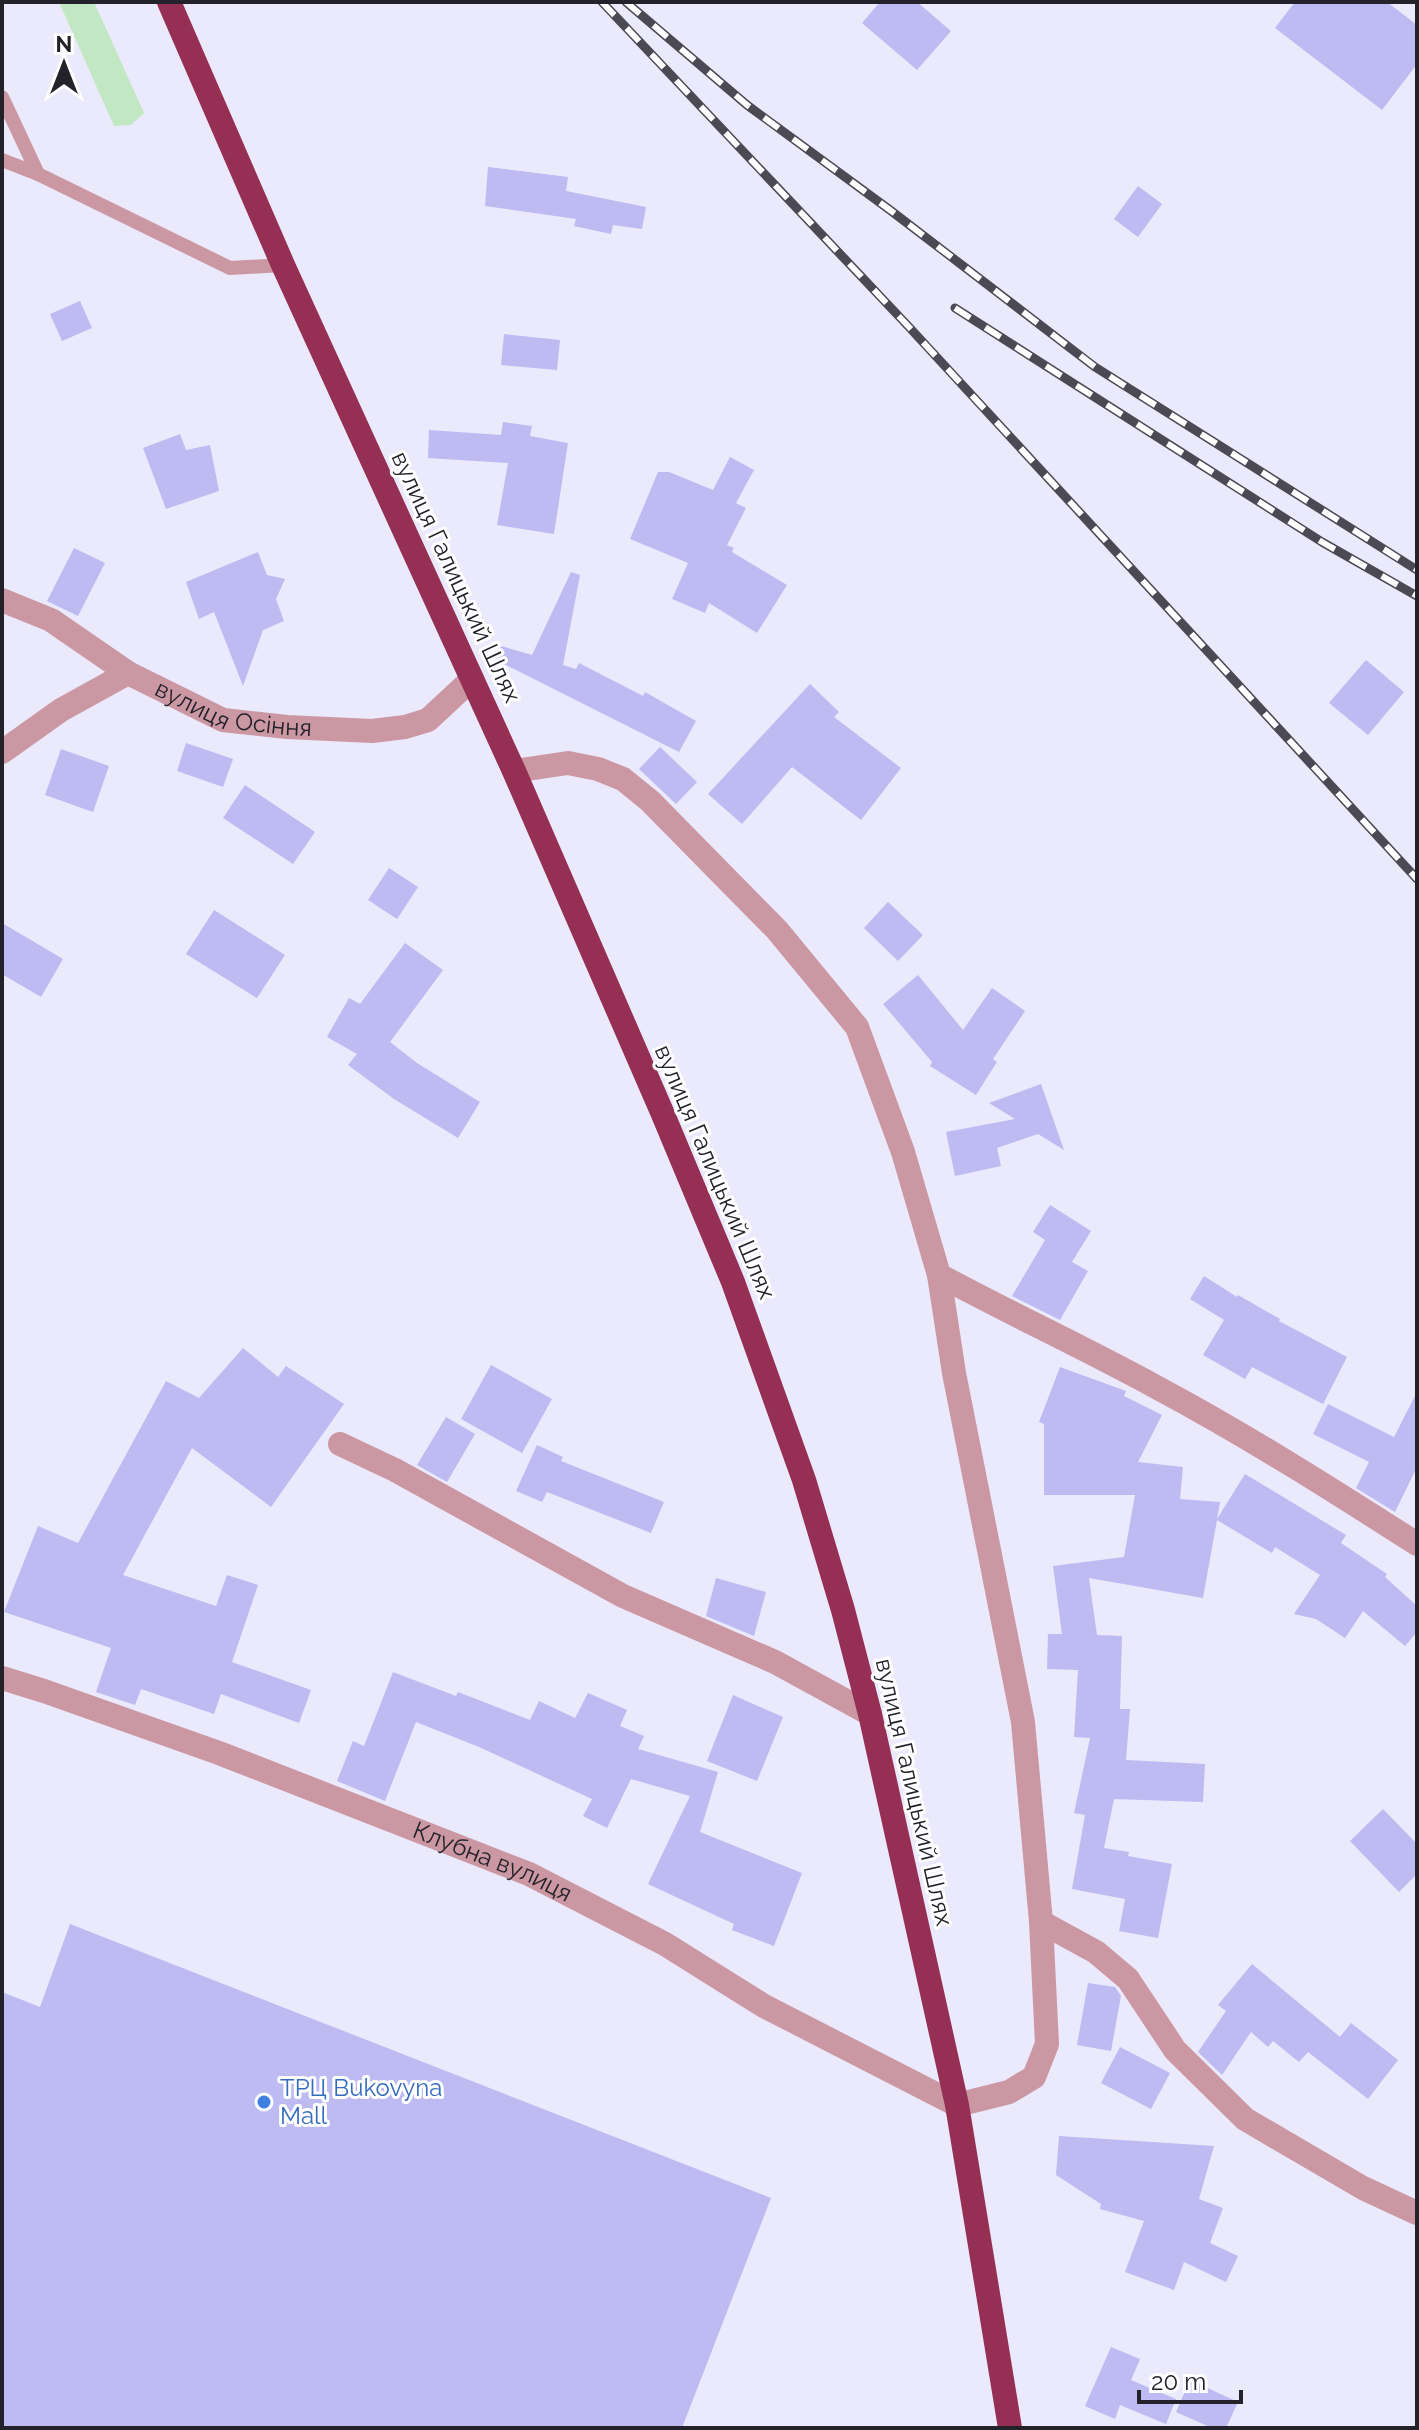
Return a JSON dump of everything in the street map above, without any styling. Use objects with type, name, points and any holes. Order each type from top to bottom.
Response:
[{"type":"highway","name":"вулиця Галицький Шлях","points":[[169,2],[283,265],[514,771],[656,1098],[733,1282],[804,1480],[870,1714],[957,2105],[1010,2428]]},
{"type":"street","name":"вулиця Осіння","points":[[2,600],[51,620],[128,673],[223,720],[372,731],[405,727],[428,720],[472,679]]},
{"type":"street","points":[[2,752],[61,710],[128,673]]},
{"type":"street","points":[[514,771],[568,763],[598,769],[623,779],[650,801],[777,930],[857,1027],[903,1152],[939,1275],[954,1373],[1023,1722],[1041,1922],[1047,2044],[1034,2077],[1009,2092],[957,2105]]},
{"type":"street","points":[[939,1275],[1168,1394],[1287,1461],[1417,1544]]},
{"type":"street","points":[[340,1444],[395,1470],[623,1596],[775,1662],[870,1714]]},
{"type":"street","name":"Клубна вулиця","points":[[2,1678],[219,1753],[529,1874],[665,1944],[764,2006],[957,2105]]},
{"type":"street","points":[[1041,1922],[1096,1952],[1128,1979],[1175,2050],[1245,2119],[1363,2188],[1417,2213]]},
{"type":"lane","points":[[2,97],[38,174]]},
{"type":"lane","points":[[2,160],[38,174],[230,268],[283,265]]},
{"type":"green space","points":[[59,2],[94,2],[144,113],[131,125],[114,126]]},
{"type":"building","points":[[880,2],[917,2],[951,31],[917,70],[862,23]]},
{"type":"building","points":[[1295,2],[1387,2],[1417,25],[1417,64],[1382,110],[1275,28]]},
{"type":"building","points":[[488,167],[568,177],[566,191],[646,207],[642,229],[613,225],[611,234],[574,226],[576,219],[485,206]]},
{"type":"building","points":[[1138,186],[1162,204],[1138,237],[1114,219]]},
{"type":"building","points":[[80,301],[92,328],[62,341],[50,314]]},
{"type":"building","points":[[504,334],[560,340],[557,370],[501,365]]},
{"type":"building","points":[[503,422],[532,426],[530,436],[568,443],[554,534],[497,525],[508,463],[428,458],[429,430],[501,435]]},
{"type":"building","points":[[180,434],[186,450],[210,445],[219,491],[166,509],[143,448]]},
{"type":"building","points":[[730,457],[754,470],[736,503],[746,508],[727,545],[734,548],[732,552],[787,585],[757,633],[709,603],[705,613],[672,599],[688,563],[630,539],[658,472],[669,472],[713,490]]},
{"type":"building","points":[[74,548],[105,563],[78,616],[47,601]]},
{"type":"building","points":[[258,552],[267,575],[285,579],[276,599],[284,621],[263,630],[243,686],[214,612],[199,619],[186,582]]},
{"type":"building","points":[[571,572],[580,575],[563,665],[576,669],[579,663],[643,696],[645,692],[696,721],[679,752],[496,660],[501,646],[532,655]]},
{"type":"building","points":[[1366,660],[1404,692],[1368,735],[1329,703]]},
{"type":"building","points":[[810,684],[839,712],[834,717],[901,768],[861,820],[792,767],[742,824],[708,794]]},
{"type":"building","points":[[186,743],[233,759],[223,787],[177,771]]},
{"type":"building","points":[[660,747],[697,782],[676,804],[639,769]]},
{"type":"building","points":[[61,749],[109,766],[93,812],[45,795]]},
{"type":"building","points":[[245,785],[315,832],[293,864],[223,818]]},
{"type":"building","points":[[389,868],[418,887],[397,919],[368,900]]},
{"type":"building","points":[[888,902],[923,935],[898,961],[864,928]]},
{"type":"building","points":[[214,910],[285,955],[257,998],[186,954]]},
{"type":"building","points":[[2,923],[63,959],[41,997],[2,974]]},
{"type":"building","points":[[405,943],[443,970],[390,1042],[417,1063],[480,1102],[458,1138],[394,1099],[348,1065],[357,1054],[327,1037],[349,998],[360,1004]]},
{"type":"building","points":[[918,975],[963,1030],[992,988],[1025,1011],[993,1059],[997,1062],[976,1095],[930,1066],[932,1062],[883,1004]]},
{"type":"building","points":[[1041,1084],[1064,1150],[1038,1134],[997,1148],[1001,1166],[955,1176],[946,1132],[1015,1119],[989,1103]]},
{"type":"building","points":[[1050,1205],[1091,1231],[1072,1262],[1088,1271],[1060,1320],[1012,1296],[1045,1240],[1033,1232]]},
{"type":"building","points":[[1204,1276],[1347,1357],[1323,1404],[1252,1367],[1245,1379],[1203,1355],[1224,1320],[1190,1299]]},
{"type":"building","points":[[243,1348],[278,1377],[286,1366],[344,1404],[271,1507],[192,1448],[123,1575],[216,1606],[227,1575],[258,1585],[232,1662],[311,1690],[299,1723],[221,1694],[214,1714],[141,1689],[135,1705],[96,1692],[111,1648],[4,1612],[38,1526],[78,1543],[166,1381],[199,1398]]},
{"type":"building","points":[[491,1365],[552,1399],[522,1453],[461,1419]]},
{"type":"building","points":[[1060,1367],[1126,1391],[1124,1396],[1162,1415],[1138,1462],[1183,1467],[1180,1499],[1220,1502],[1217,1519],[1245,1474],[1346,1535],[1341,1543],[1387,1574],[1385,1577],[1417,1606],[1417,1632],[1405,1646],[1363,1611],[1345,1638],[1316,1619],[1294,1614],[1320,1575],[1275,1547],[1272,1553],[1217,1520],[1203,1598],[1089,1578],[1097,1635],[1122,1636],[1120,1709],[1130,1709],[1126,1760],[1205,1764],[1203,1802],[1114,1799],[1104,1848],[1172,1864],[1158,1938],[1119,1931],[1125,1899],[1072,1889],[1085,1815],[1074,1813],[1090,1738],[1074,1737],[1078,1670],[1047,1669],[1048,1634],[1062,1634],[1053,1566],[1124,1557],[1135,1495],[1044,1495],[1044,1424],[1039,1422]]},
{"type":"building","points":[[1417,1392],[1417,1467],[1395,1512],[1356,1488],[1369,1462],[1313,1434],[1328,1404],[1394,1437]]},
{"type":"building","points":[[446,1417],[475,1434],[447,1482],[417,1465]]},
{"type":"building","points":[[537,1445],[563,1457],[561,1461],[664,1502],[651,1533],[547,1492],[542,1502],[516,1491]]},
{"type":"building","points":[[716,1578],[766,1592],[754,1636],[706,1616]]},
{"type":"building","points":[[393,1672],[456,1696],[458,1692],[530,1720],[539,1701],[575,1718],[588,1693],[627,1710],[620,1726],[644,1736],[638,1749],[718,1772],[700,1832],[802,1873],[774,1946],[732,1930],[734,1924],[648,1884],[690,1796],[631,1779],[607,1828],[583,1816],[592,1799],[416,1722],[385,1801],[337,1781],[353,1741],[364,1746]]},
{"type":"building","points":[[733,1695],[783,1717],[757,1781],[707,1761]]},
{"type":"building","points":[[1383,1809],[1417,1844],[1417,1874],[1399,1892],[1350,1841]]},
{"type":"building","name":"ТРЦ Bukovyna Mall","points":[[70,1924],[771,2198],[682,2428],[2,2428],[2,1992],[40,2007]]},
{"type":"building","points":[[1252,1964],[1340,2037],[1351,2023],[1398,2060],[1368,2099],[1308,2052],[1299,2062],[1273,2041],[1268,2047],[1251,2032],[1222,2075],[1198,2052],[1226,2011],[1218,2005]]},
{"type":"building","points":[[1088,1983],[1115,1987],[1121,1996],[1111,2051],[1077,2045]]},
{"type":"building","points":[[1120,2047],[1170,2073],[1151,2109],[1101,2083]]},
{"type":"building","points":[[1059,2136],[1214,2146],[1199,2199],[1223,2208],[1210,2243],[1238,2256],[1226,2282],[1184,2262],[1174,2290],[1125,2272],[1144,2221],[1100,2209],[1101,2204],[1056,2175]]},
{"type":"building","points":[[1111,2347],[1140,2359],[1131,2380],[1176,2399],[1166,2424],[1120,2405],[1115,2419],[1085,2406]]},
{"type":"building","points":[[1190,2380],[1238,2402],[1226,2428],[1212,2428],[1176,2412]]},
{"type":"railway","points":[[602,2],[909,327],[1417,879]]},
{"type":"railway","points":[[626,2],[747,105],[1095,367],[1417,570]]},
{"type":"railway","points":[[955,308],[1322,542],[1417,596]]},
{"type":"place","name":"ТРЦ Bukovyna Mall","points":[[264,2102]]}]
